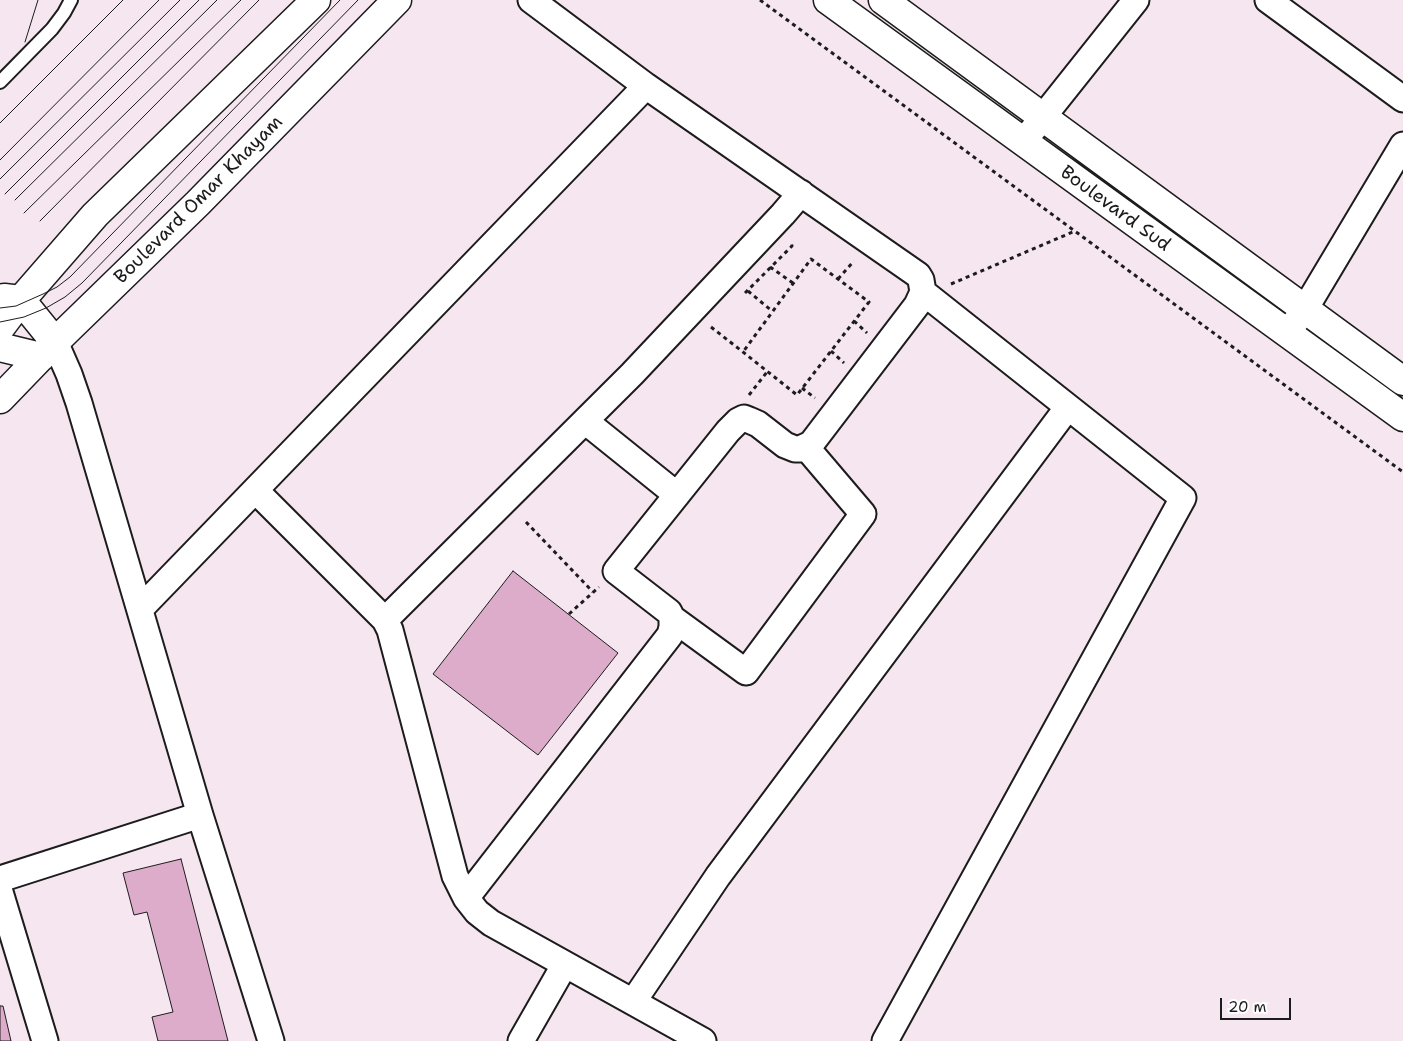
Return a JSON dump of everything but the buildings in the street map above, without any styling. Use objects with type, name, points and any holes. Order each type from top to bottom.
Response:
[{"type":"main road","points":[[0,328],[10,298],[316,0]]},
{"type":"main road","name":"Boulevard Omar Khayam","points":[[0,399],[198,203],[397,0]]},
{"type":"main road","name":"Boulevard Sud","points":[[828,0],[1403,417]]},
{"type":"main road","name":"Boulevard Sud","points":[[883,0],[1403,380]]},
{"type":"main road","points":[[10,298],[48,350]]},
{"type":"main road","points":[[0,347],[48,350]]},
{"type":"street","points":[[466,898],[670,635],[672,618],[669,612],[616,571],[732,425],[744,418],[758,424],[785,445],[795,449],[806,447],[818,438],[917,305],[923,284],[918,275],[646,86],[531,0]]},
{"type":"street","points":[[1023,142],[1136,0]]},
{"type":"street","points":[[1268,0],[1403,99]]},
{"type":"street","points":[[140,609],[646,86]]},
{"type":"street","points":[[1287,333],[1305,309],[1403,145]]},
{"type":"street","points":[[385,620],[632,374],[801,193]]},
{"type":"street","points":[[885,1041],[1183,498],[922,292]]},
{"type":"street","points":[[48,350],[69,374],[79,403],[200,815],[271,1041]]},
{"type":"street","points":[[632,1002],[718,876],[1068,407]]},
{"type":"street","points":[[585,421],[677,495]]},
{"type":"street","points":[[672,618],[746,672],[863,514],[806,447]]},
{"type":"street","points":[[256,491],[385,620],[390,630],[455,876],[466,898],[477,912],[491,922],[703,1041]]},
{"type":"street","points":[[0,879],[200,815]]},
{"type":"street","points":[[0,892],[44,1041]]},
{"type":"street","points":[[521,1041],[565,964]]},
{"type":"lane","points":[[0,82],[52,30],[71,0]]},
{"type":"path","points":[[760,0],[1403,472]]},
{"type":"path","points":[[922,292],[959,282],[1075,231]]},
{"type":"path","points":[[742,297],[792,246],[790,238]]},
{"type":"path","points":[[711,327],[797,395],[869,302],[810,259],[743,352]]},
{"type":"path","points":[[770,267],[794,283]]},
{"type":"path","points":[[748,290],[772,311]]},
{"type":"path","points":[[705,334],[717,321]]},
{"type":"path","points":[[854,321],[874,338]]},
{"type":"path","points":[[831,351],[850,368]]},
{"type":"path","points":[[744,402],[767,372]]},
{"type":"path","points":[[802,388],[816,399]]},
{"type":"path","points":[[526,522],[593,592]]},
{"type":"path","points":[[569,614],[616,571]]},
{"type":"tram line","points":[[25,42],[38,0]]},
{"type":"tram line","points":[[0,123],[123,0]]},
{"type":"tram line","points":[[0,160],[159,0]]},
{"type":"tram line","points":[[0,179],[180,0]]},
{"type":"tram line","points":[[5,194],[199,0]]},
{"type":"tram line","points":[[15,200],[217,0]]},
{"type":"tram line","points":[[24,213],[241,0]]},
{"type":"tram line","points":[[40,221],[259,0]]},
{"type":"tram line","points":[[0,308],[16,306],[57,287],[70,277],[340,0]]},
{"type":"tram line","points":[[0,322],[24,317],[46,308],[65,297],[82,283],[358,0]]}]
